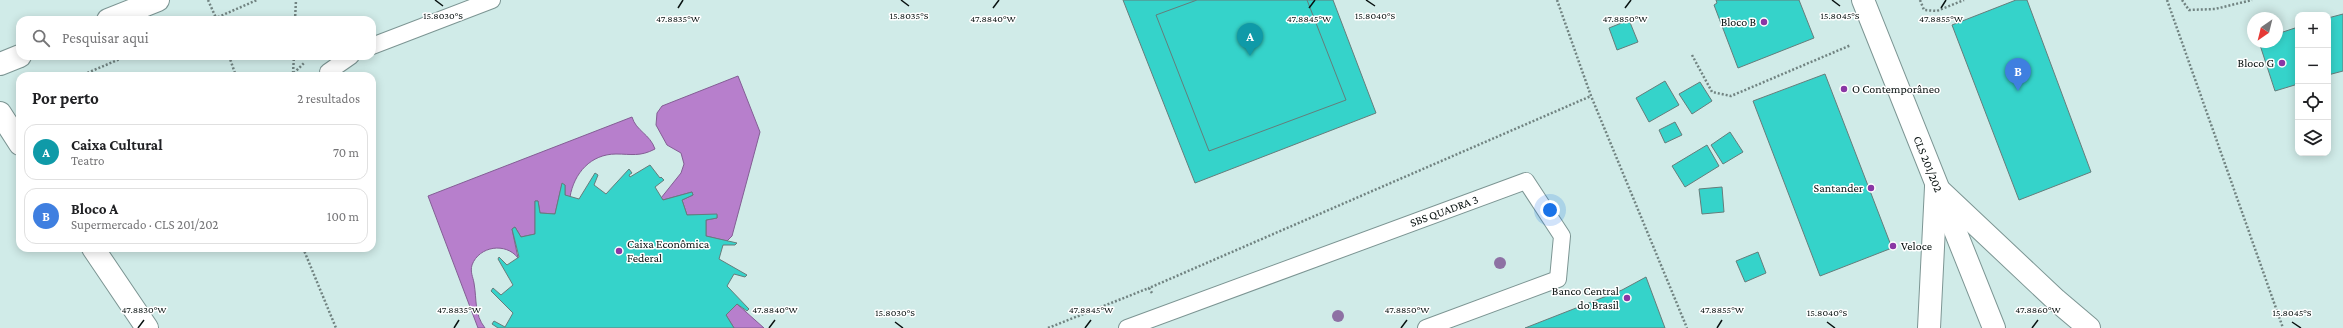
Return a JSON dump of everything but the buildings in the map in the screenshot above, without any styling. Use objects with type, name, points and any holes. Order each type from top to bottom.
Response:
[{"type":"main road","points":[[118,16],[158,0]]},
{"type":"main road","name":"CLS 201/202","points":[[1863,0],[1994,328]]},
{"type":"main road","points":[[0,64],[16,58]]},
{"type":"main road","points":[[0,112],[16,138]]},
{"type":"main road","points":[[0,145],[16,152]]},
{"type":"main road","points":[[1929,328],[1936,186]]},
{"type":"main road","points":[[1936,186],[2056,300],[2089,328]]},
{"type":"main road","points":[[96,252],[147,328]]},
{"type":"lane","points":[[376,44],[492,0]]},
{"type":"lane","points":[[328,72],[345,60]]},
{"type":"lane","name":"SBS QUADRA 3","points":[[1127,328],[1526,180],[1562,236],[1558,279],[1426,328]]},
{"type":"path","points":[[208,0],[215,16]]},
{"type":"path","points":[[222,16],[257,0]]},
{"type":"path","points":[[295,16],[296,0]]},
{"type":"path","points":[[1557,0],[1591,96],[1687,328]]},
{"type":"path","points":[[1920,0],[1924,10],[1937,11],[1964,0]]},
{"type":"path","points":[[2167,0],[2283,328]]},
{"type":"path","points":[[2182,0],[2189,10],[2215,9],[2252,0]]},
{"type":"path","points":[[1692,55],[1712,92],[1731,96],[1851,46],[1849,39]]},
{"type":"path","points":[[89,72],[118,60]]},
{"type":"path","points":[[230,60],[235,72]]},
{"type":"path","points":[[293,72],[294,60]]},
{"type":"path","points":[[1048,328],[1149,288],[1591,96]]},
{"type":"path","points":[[305,252],[336,328]]},
{"type":"path","points":[[1149,288],[1163,314]]},
{"type":"shaded area","points":[[738,76],[760,132],[732,236],[727,241],[706,236],[706,220],[717,218],[717,215],[687,215],[682,200],[693,195],[692,192],[663,200],[661,198],[681,173],[684,164],[681,153],[667,145],[656,125],[657,113],[662,106]]},
{"type":"shaded area","points":[[632,117],[637,126],[653,144],[655,149],[650,152],[640,154],[607,155],[592,161],[585,166],[575,180],[570,197],[565,195],[565,185],[562,184],[555,214],[540,213],[538,201],[535,201],[535,234],[521,237],[515,227],[512,229],[518,258],[507,250],[493,248],[486,250],[475,259],[471,272],[474,283],[476,307],[481,323],[485,328],[478,328],[428,196]]},
{"type":"shaded area","points":[[737,304],[764,328],[734,328],[726,315]]},
{"type":"place","name":"Bloco B","points":[[1764,22]]},
{"type":"place","name":"Caixa Cultural","points":[[1250,56]]},
{"type":"place","name":"Bloco G","points":[[2282,63]]},
{"type":"place","name":"O Contemporâneo","points":[[1844,89]]},
{"type":"place","name":"Bloco A","points":[[2018,91]]},
{"type":"place","name":"Santander","points":[[1871,188]]},
{"type":"place","name":"Veloce","points":[[1893,246]]},
{"type":"place","name":"Caixa Econômica Federal","points":[[619,251]]},
{"type":"place","name":"Banco Central do Brasil","points":[[1627,298]]}]
